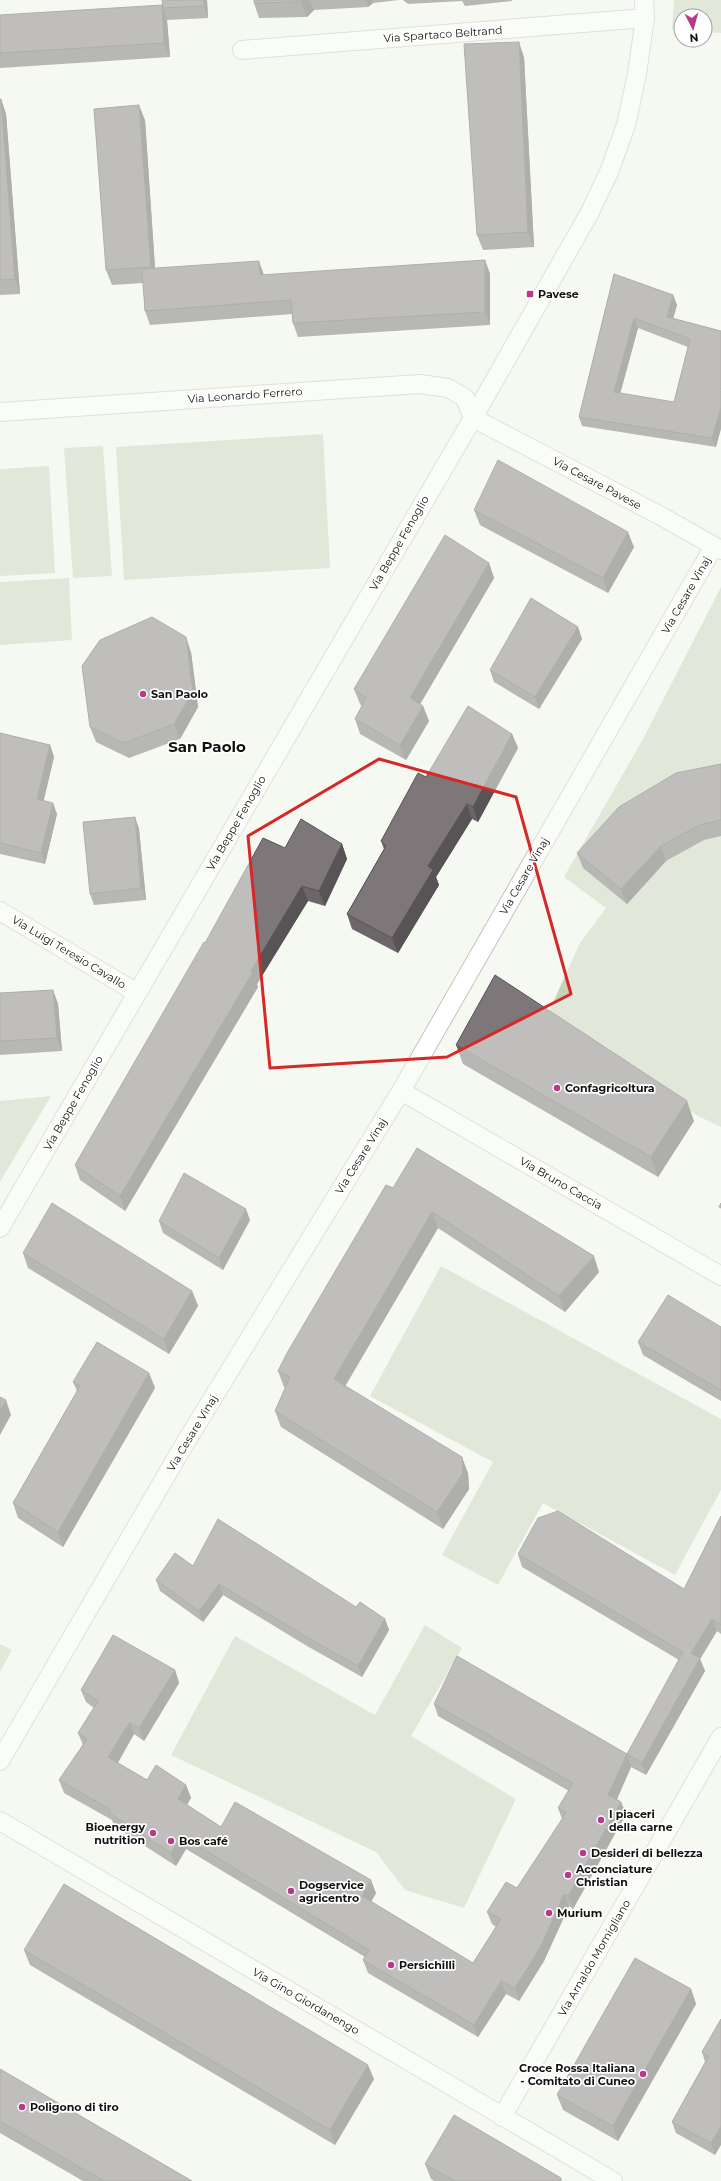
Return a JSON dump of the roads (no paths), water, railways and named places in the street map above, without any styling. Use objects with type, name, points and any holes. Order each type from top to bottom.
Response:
[{"type":"street","name":"Via Beppe Fenoglio","points":[[0,1228],[473,418],[589,214],[609,172],[627,118],[637,74],[645,18],[644,0]]},
{"type":"street","name":"Via Spartaco Beltrand","points":[[242,50],[645,18]]},
{"type":"street","name":"Via Leonardo Ferrero","points":[[0,412],[420,384],[448,388],[465,398],[473,418]]},
{"type":"street","name":"Via Cesare Pavese","points":[[473,418],[661,516],[717,548]]},
{"type":"street","name":"Via Cesare Vinaj","points":[[0,1761],[184,1445],[401,1091],[717,548]]},
{"type":"street","name":"Via Luigi Teresio Cavallo","points":[[0,911],[137,993]]},
{"type":"street","name":"Via Bruno Caccia","points":[[401,1091],[721,1276]]},
{"type":"street","name":"Via Arnaldo Momigliano","points":[[502,2117],[721,1737]]},
{"type":"street","name":"Via Gino Giordanengo","points":[[0,1821],[613,2181]]},
{"type":"place","name":"Pavese","points":[[530,294]]},
{"type":"place","name":"San Paolo","points":[[143,694]]},
{"type":"place","name":"Confagricoltura","points":[[557,1088]]},
{"type":"place","name":"I piaceri della carne","points":[[601,1820]]},
{"type":"place","name":"Bioenergy nutrition","points":[[153,1833]]},
{"type":"place","name":"Bos café","points":[[171,1841]]},
{"type":"place","name":"Desideri di bellezza","points":[[583,1853]]},
{"type":"place","name":"Acconciature Christian","points":[[568,1875]]},
{"type":"place","name":"Dogservice agricentro","points":[[291,1891]]},
{"type":"place","name":"Murium","points":[[549,1913]]},
{"type":"place","name":"Persichilli","points":[[391,1965]]},
{"type":"place","name":"Croce Rossa Italiana - Comitato di Cuneo","points":[[643,2074]]},
{"type":"place","name":"Poligono di tiro","points":[[22,2107]]},
{"type":"district","name":"San Paolo","points":[[207,747]]}]
